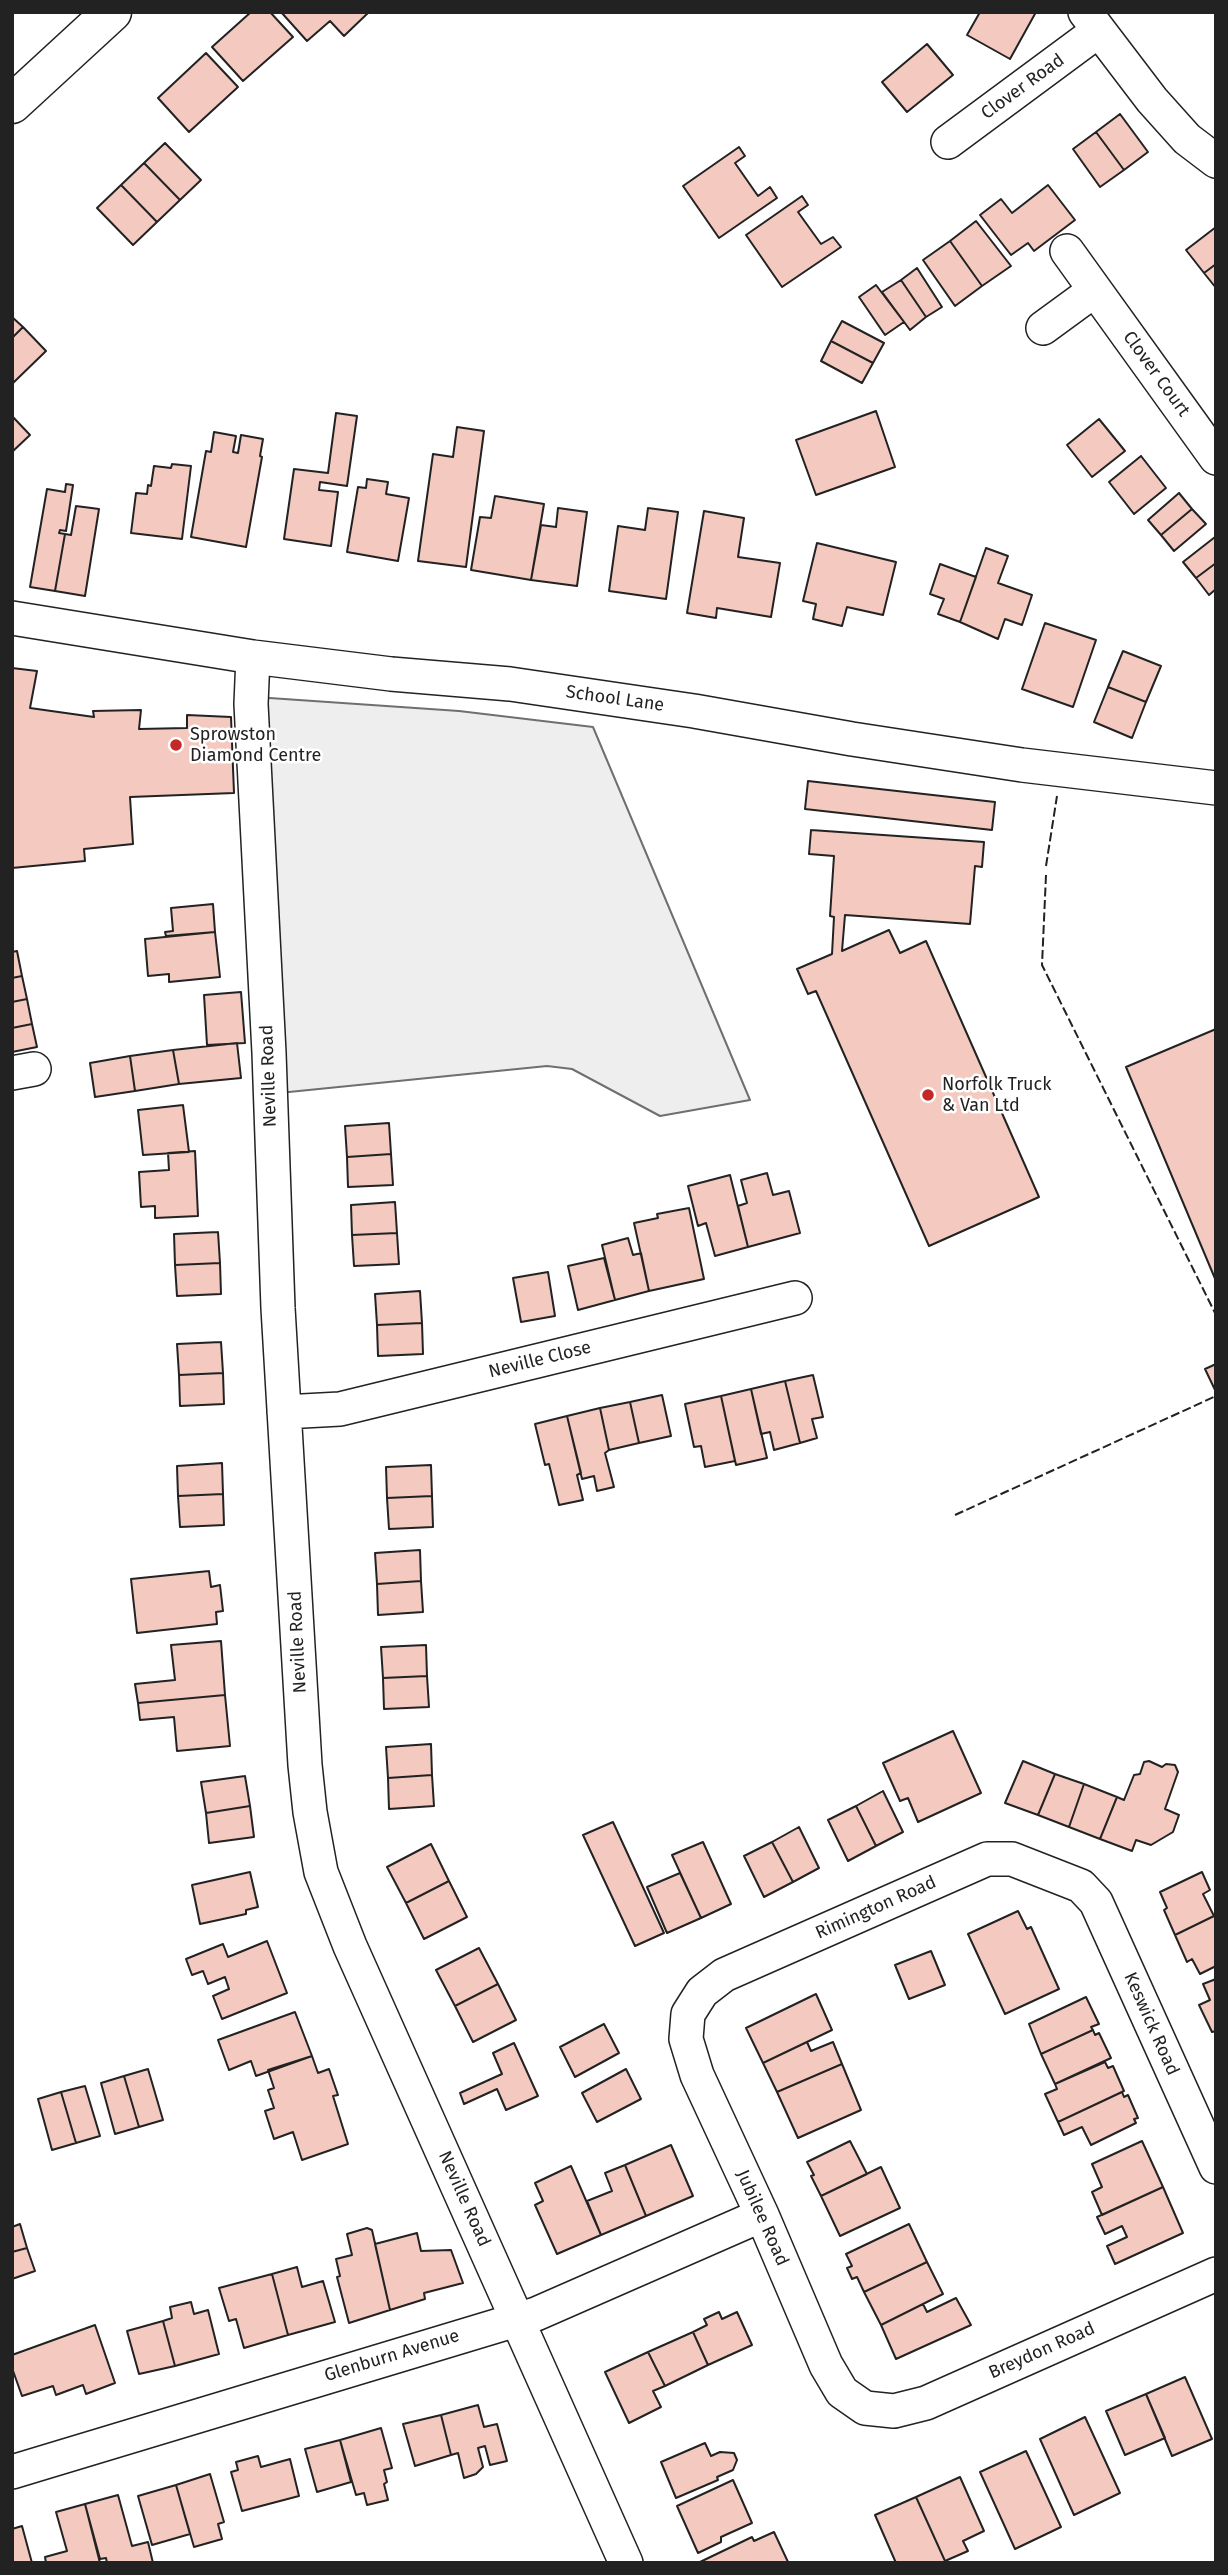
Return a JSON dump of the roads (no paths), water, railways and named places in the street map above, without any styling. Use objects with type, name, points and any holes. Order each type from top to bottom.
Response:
[{"type":"highway","points":[[12,104],[112,12]]},
{"type":"street","name":"Clover Road","points":[[948,142],[1092,22],[1152,100],[1187,139],[1216,161]]},
{"type":"street","name":"Clover Court","points":[[1067,251],[1216,458]]},
{"type":"street","points":[[1043,328],[1096,290]]},
{"type":"street","name":"School Lane","points":[[12,618],[253,657],[391,674],[510,684],[694,711],[1009,763],[1216,788]]},
{"type":"street","name":"Neville Road","points":[[253,657],[251,704],[278,1308],[305,1765],[321,1872],[350,1945],[626,2563]]},
{"type":"street","name":"Neville Close","points":[[284,1412],[340,1409],[795,1298]]},
{"type":"street","name":"Rimington Road","points":[[688,2014],[702,1992],[724,1975],[986,1859],[1012,1859],[1081,1886]]},
{"type":"street","name":"Keswick Road","points":[[1081,1886],[1096,1902],[1216,2167]]},
{"type":"street","name":"Jubilee Road","points":[[688,2014],[686,2039],[697,2075],[762,2215],[826,2365],[842,2392],[865,2408]]},
{"type":"street","name":"Glenburn Avenue","points":[[12,2472],[536,2314],[762,2215]]},
{"type":"street","name":"Breydon Road","points":[[865,2408],[894,2411],[926,2403],[1216,2274]]},
{"type":"place","name":"Sprowston Diamond Centre","points":[[176,745]]},
{"type":"place","name":"Norfolk Truck & Van Ltd","points":[[928,1095]]}]
